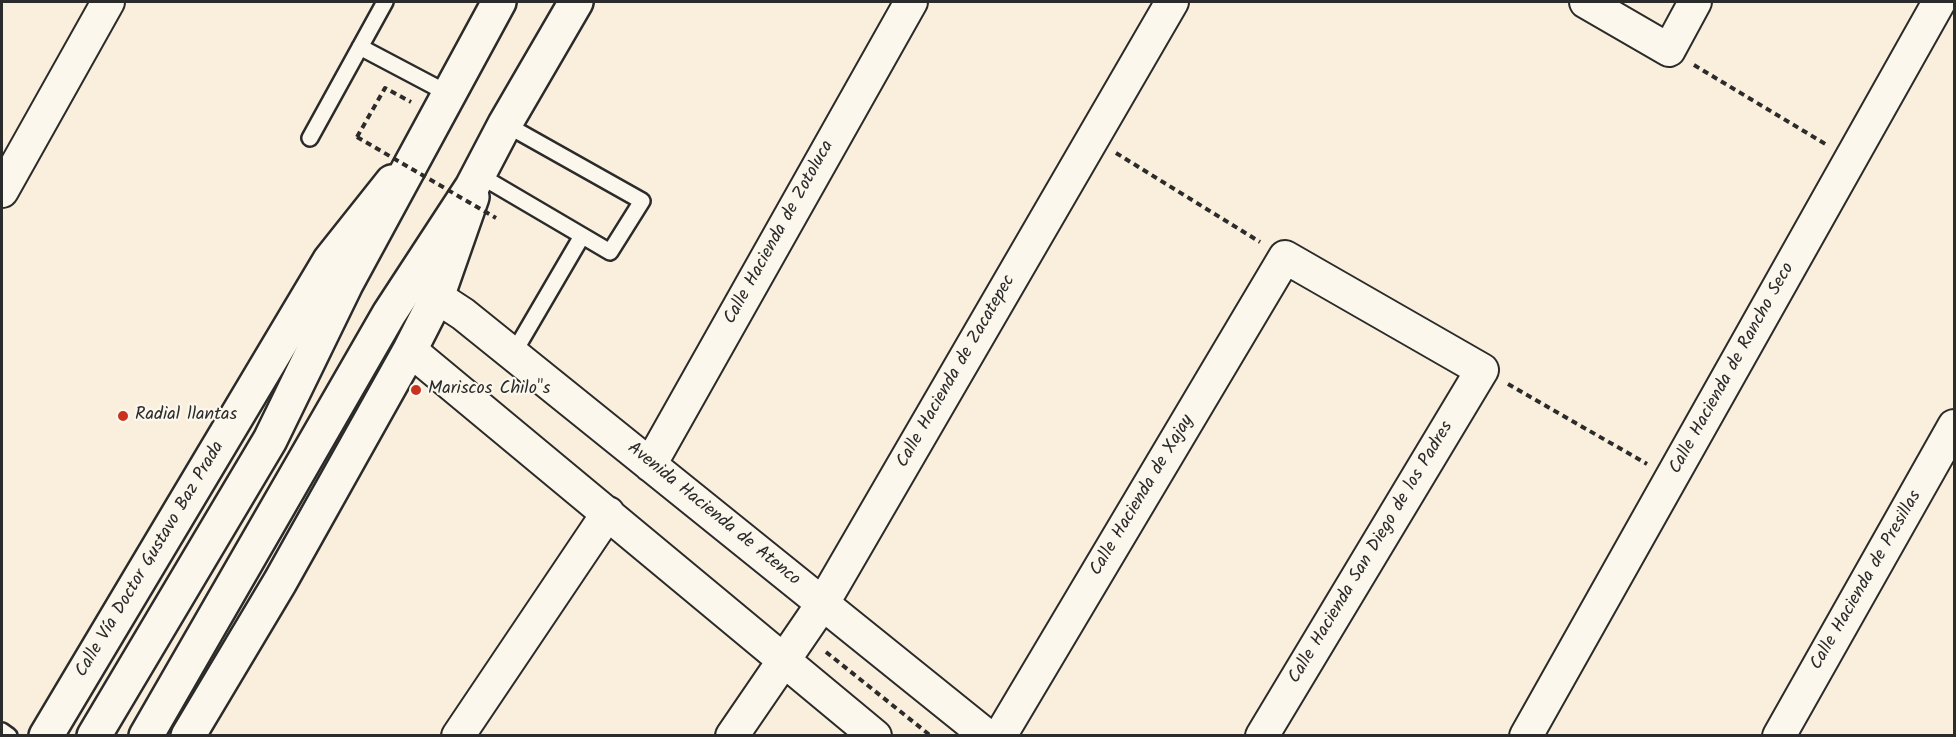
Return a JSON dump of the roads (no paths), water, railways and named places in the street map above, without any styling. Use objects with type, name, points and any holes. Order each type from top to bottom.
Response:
[{"type":"main road","name":"Calle Vía Doctor Gustavo Baz Prada","points":[[94,735],[270,440],[346,284],[499,2]]},
{"type":"main road","points":[[146,735],[389,314],[478,177],[505,124],[576,2]]},
{"type":"main road","name":"Calle Vía Doctor Gustavo Baz Prada","points":[[46,735],[330,260],[419,148]]},
{"type":"main road","points":[[188,735],[280,582],[410,350],[437,297],[478,177]]},
{"type":"street","points":[[2,191],[108,2]]},
{"type":"street","name":"Calle Hacienda de Zotoluca","points":[[650,465],[911,2]]},
{"type":"street","name":"Calle Hacienda de Zacatepec","points":[[732,735],[823,603],[1172,2]]},
{"type":"street","points":[[1586,2],[1669,51],[1695,2]]},
{"type":"street","name":"Calle Hacienda de Rancho Seco","points":[[1526,735],[1939,2]]},
{"type":"street","name":"Calle Hacienda San Diego de los Padres","points":[[1262,735],[1482,370],[1285,257]]},
{"type":"street","name":"Calle Hacienda de Xajay","points":[[1000,735],[1285,257]]},
{"type":"street","name":"Avenida Hacienda de Atenco","points":[[437,297],[513,354],[987,735]]},
{"type":"street","points":[[410,350],[876,735]]},
{"type":"street","name":"Calle Hacienda de Presillas","points":[[1779,735],[1954,426]]},
{"type":"street","points":[[458,735],[608,513]]},
{"type":"lane","points":[[310,138],[385,2]]},
{"type":"lane","points":[[360,46],[449,94]]},
{"type":"lane","points":[[478,177],[610,252],[642,201],[505,124]]},
{"type":"lane","points":[[513,354],[582,236]]},
{"type":"lane","points":[[2,731],[9,735]]},
{"type":"place","name":"Mariscos Chilo\"s","points":[[416,390]]},
{"type":"place","name":"Radial llantas","points":[[123,416]]}]
